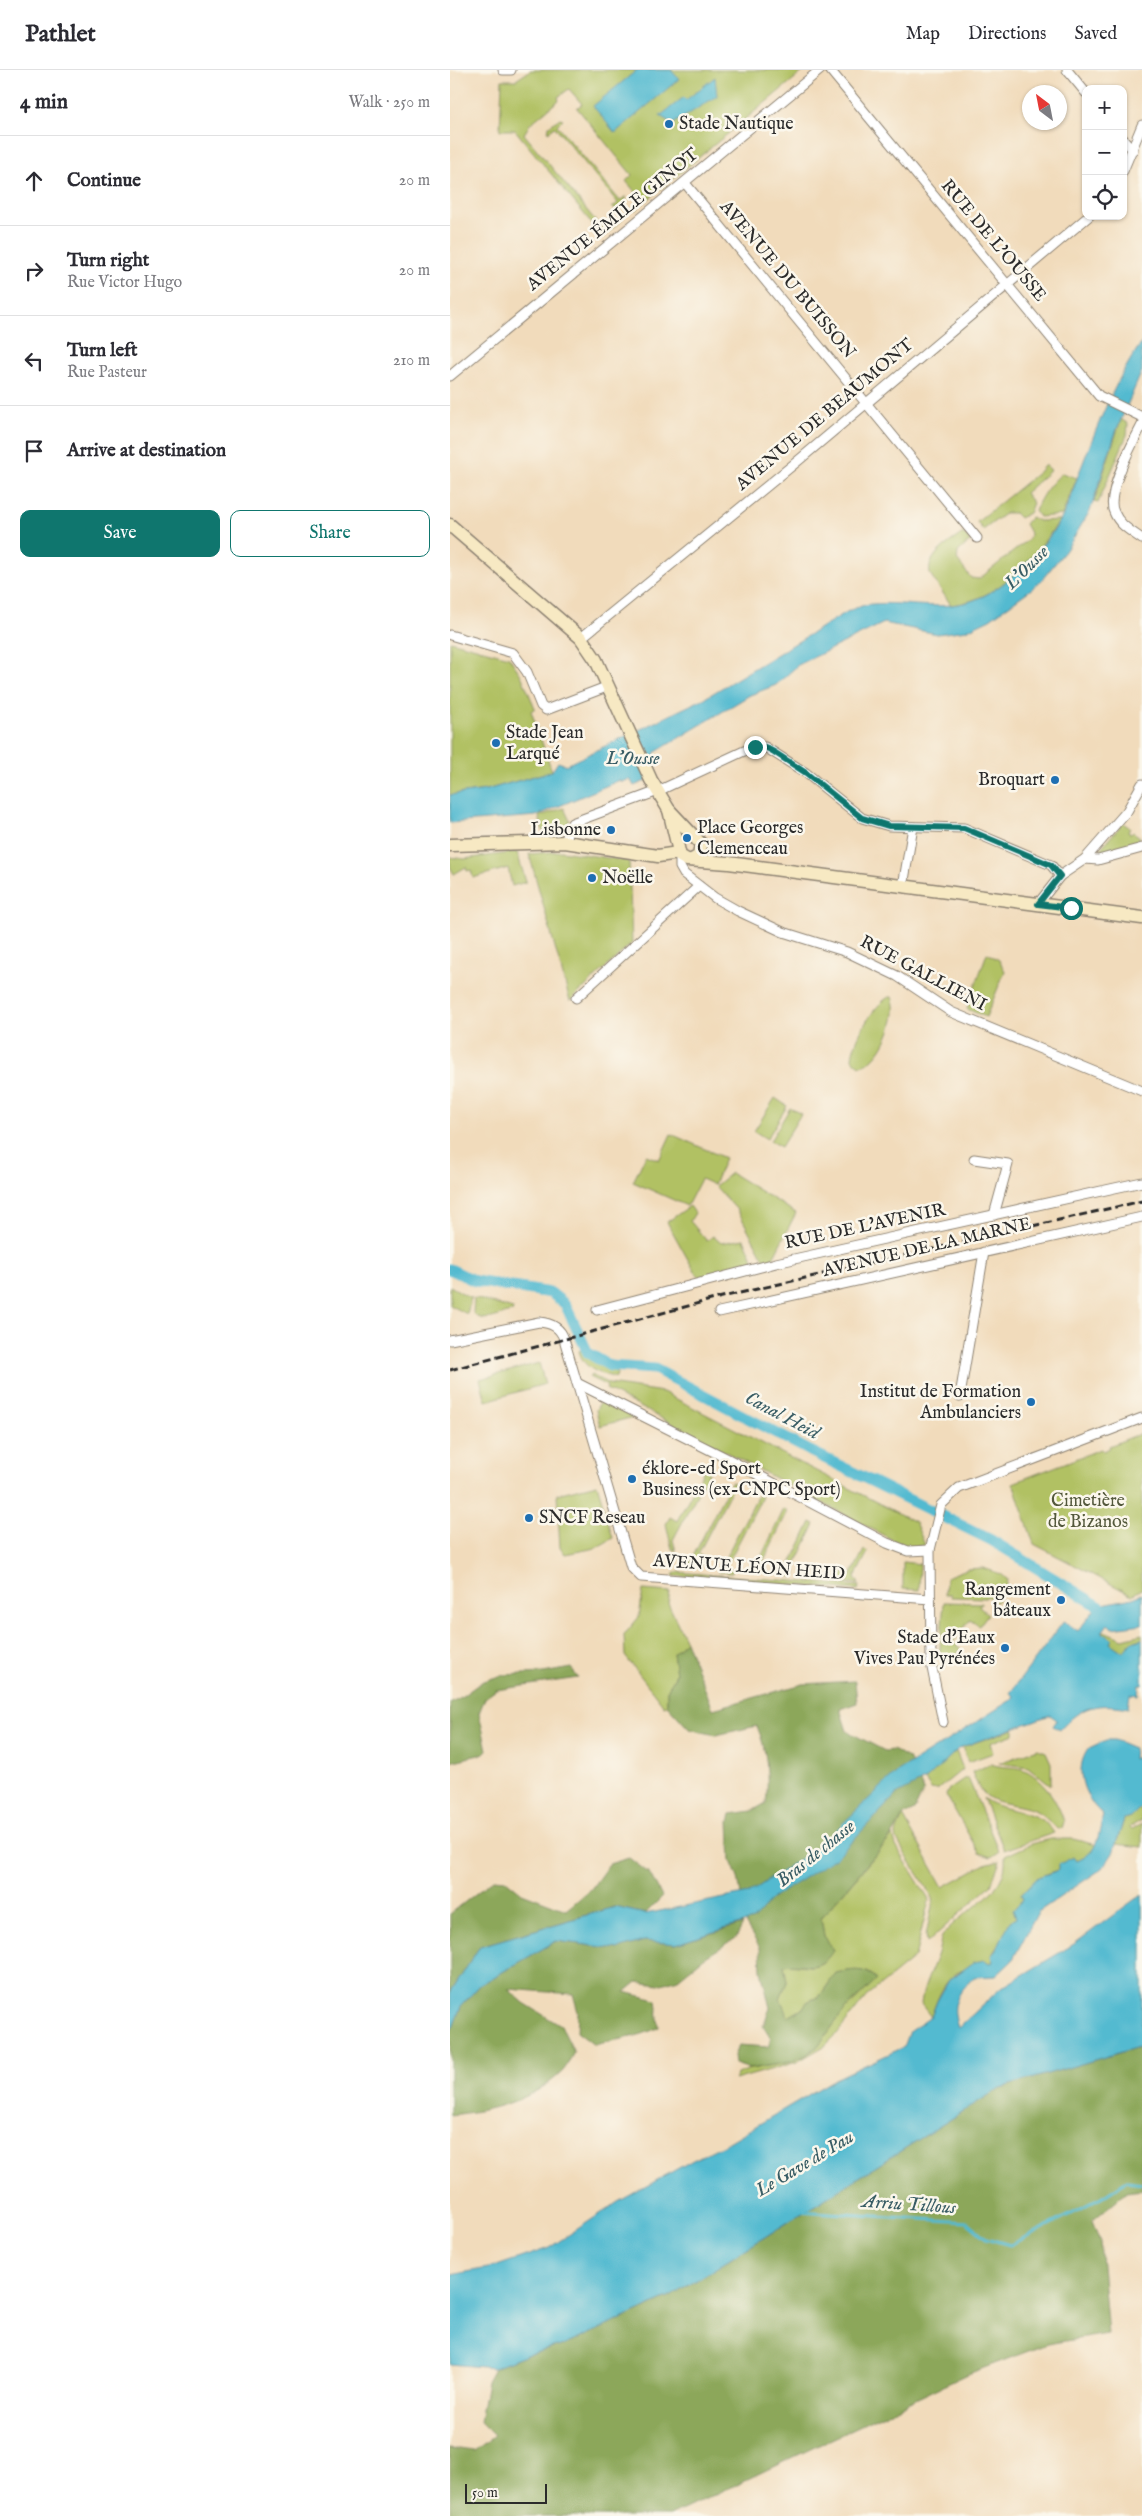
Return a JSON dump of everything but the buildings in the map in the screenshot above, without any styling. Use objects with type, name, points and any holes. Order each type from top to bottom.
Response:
[{"type":"main road","points":[[450,525],[581,638],[596,660],[629,733],[668,810],[682,854]]},
{"type":"main road","points":[[668,810],[697,841],[723,862]]},
{"type":"main road","points":[[682,854],[682,838],[697,841]]},
{"type":"main road","points":[[450,845],[565,842],[658,856],[682,854],[699,856],[697,841]]},
{"type":"main road","points":[[682,854],[723,862],[1142,918]]},
{"type":"street","points":[[503,70],[510,70]]},
{"type":"street","name":"AVENUE ÉMILE GINOT","points":[[450,376],[820,70]]},
{"type":"street","name":"RUE DE L'OUSSE","points":[[830,70],[1104,398],[1142,417]]},
{"type":"street","points":[[1067,70],[1082,88]]},
{"type":"street","points":[[1127,163],[1142,125]]},
{"type":"street","points":[[1127,143],[1133,150]]},
{"type":"street","name":"AVENUE DU BUISSON","points":[[685,183],[977,538]]},
{"type":"street","name":"AVENUE DE BEAUMONT","points":[[581,638],[1084,220]]},
{"type":"street","points":[[1142,425],[1112,494],[1112,511],[1122,524],[1142,539]]},
{"type":"street","points":[[450,634],[513,653],[523,665],[543,709],[550,710],[609,686]]},
{"type":"street","points":[[565,842],[566,833],[573,822],[655,786],[755,747],[765,747],[806,773],[862,818],[889,826],[964,828],[1051,865],[1060,876]]},
{"type":"street","points":[[1038,904],[1060,876],[1085,859],[1127,811],[1142,784]]},
{"type":"street","points":[[903,886],[913,827]]},
{"type":"street","points":[[1085,859],[1098,860],[1142,848]]},
{"type":"street","name":"RUE GALLIENI","points":[[682,854],[680,868],[684,874],[715,898],[738,911],[784,932],[847,952],[897,976],[951,1012],[1142,1091]]},
{"type":"street","points":[[576,998],[699,886]]},
{"type":"street","points":[[974,1159],[1008,1164],[994,1215]]},
{"type":"street","name":"RUE DE L'AVENIR","points":[[597,1310],[776,1263],[1142,1182]]},
{"type":"street","name":"AVENUE DE LA MARNE","points":[[719,1312],[1142,1217]]},
{"type":"street","points":[[960,1396],[984,1252]]},
{"type":"street","name":"AVENUE LÉON HEID","points":[[450,1340],[539,1322],[548,1323],[562,1334],[631,1567],[641,1577],[930,1598]]},
{"type":"street","points":[[576,1383],[728,1459],[887,1543],[908,1552],[930,1550]]},
{"type":"street","points":[[943,1722],[931,1663],[930,1598],[930,1550],[941,1505],[959,1488],[1142,1418]]},
{"type":"green space","name":"Stade Nautique","points":[[531,70],[805,70],[634,211],[635,206],[642,200],[626,181],[632,175],[577,108],[582,104],[569,89],[558,97],[559,100],[530,124],[524,134],[604,231],[620,218],[624,218],[603,237],[515,130],[500,130],[502,80],[516,80]]},
{"type":"green space","points":[[560,118],[563,119],[557,125],[620,201],[626,196],[626,202],[617,209],[612,208],[618,203],[555,127],[548,132],[549,126]]},
{"type":"green space","points":[[1121,419],[1128,424],[1127,435],[1098,503],[1094,502]]},
{"type":"green space","points":[[1045,465],[1051,470],[1025,493],[1033,503],[1029,513],[1020,518],[1015,513],[1006,513],[983,530],[977,522],[1039,472]]},
{"type":"green space","points":[[1062,473],[1077,478],[1062,515],[1039,517],[1035,511],[1040,501],[1049,487]]},
{"type":"green space","points":[[1031,517],[1039,521],[1060,520],[1027,562],[1000,586],[985,595],[951,605],[930,574],[930,567],[936,555],[963,533],[970,541],[958,552],[957,560],[971,578],[979,579],[1029,539],[1030,533],[1025,524]]},
{"type":"green space","name":"Stade Jean Larqué","points":[[450,641],[509,657],[521,675],[535,708],[531,711],[552,771],[486,790],[450,795]]},
{"type":"green space","points":[[564,808],[570,821],[566,824],[563,833],[559,836],[544,835],[539,816]]},
{"type":"green space","points":[[1123,823],[1130,828],[1128,832],[1131,834],[1133,832],[1140,837],[1136,845],[1104,856],[1100,849]]},
{"type":"green space","points":[[561,851],[629,861],[632,943],[570,1001],[529,854]]},
{"type":"green space","points":[[517,852],[526,882],[512,886],[508,868],[473,878],[471,870],[467,871],[466,867],[454,874],[450,867],[450,857],[464,859]]},
{"type":"green space","points":[[987,953],[999,960],[1005,971],[986,1017],[967,1009]]},
{"type":"green space","points":[[889,997],[892,997],[894,1015],[887,1037],[875,1057],[868,1063],[860,1066],[852,1059],[856,1043],[871,1015]]},
{"type":"green space","points":[[775,1098],[787,1106],[767,1139],[754,1131]]},
{"type":"green space","points":[[790,1108],[801,1114],[781,1147],[770,1141]]},
{"type":"green space","points":[[671,1134],[725,1158],[714,1185],[701,1179],[687,1206],[633,1182],[646,1155],[659,1160]]},
{"type":"green space","points":[[731,1173],[796,1213],[773,1258],[765,1261],[738,1211],[715,1186]]},
{"type":"green space","points":[[690,1206],[695,1213],[690,1221],[707,1241],[713,1236],[721,1243],[744,1239],[755,1263],[701,1278],[695,1272],[667,1222]]},
{"type":"green space","points":[[450,1286],[471,1298],[467,1314],[450,1305]]},
{"type":"green space","points":[[474,1298],[513,1309],[513,1311],[487,1319],[477,1317],[473,1313]]},
{"type":"green space","points":[[585,1349],[595,1360],[618,1368],[616,1378],[588,1367],[584,1363],[579,1351]]},
{"type":"green space","points":[[539,1363],[545,1384],[486,1401],[480,1379]]},
{"type":"green space","points":[[591,1375],[609,1384],[663,1392],[915,1522],[925,1545],[916,1547],[904,1546],[606,1389],[607,1386],[589,1377]]},
{"type":"green space","points":[[601,1400],[634,1417],[600,1426],[596,1410]]},
{"type":"green space","name":"Cimetière de Bizanos","points":[[1142,1433],[1142,1589],[1132,1595],[1034,1544],[1013,1483],[1101,1449],[1103,1451],[1110,1448],[1109,1446]]},
{"type":"green space","points":[[705,1468],[710,1470],[673,1540],[676,1551],[672,1549],[666,1524],[670,1517],[677,1521]]},
{"type":"green space","points":[[731,1482],[735,1483],[698,1554],[705,1559],[702,1565],[689,1564]]},
{"type":"green space","points":[[597,1484],[613,1538],[596,1548],[565,1554],[560,1548],[557,1494]]},
{"type":"green space","points":[[758,1495],[762,1497],[726,1567],[732,1569],[732,1573],[718,1572]]},
{"type":"green space","points":[[784,1509],[788,1511],[761,1566],[767,1568],[766,1571],[755,1570]]},
{"type":"green space","points":[[811,1522],[815,1524],[793,1570],[797,1573],[795,1577],[785,1576]]},
{"type":"green space","points":[[864,1550],[868,1552],[855,1577],[859,1584],[839,1582],[843,1573],[851,1576]]},
{"type":"green space","points":[[903,1562],[920,1564],[919,1590],[903,1589]]},
{"type":"green space","points":[[983,1568],[1001,1574],[1007,1579],[1006,1589],[996,1602],[988,1596],[985,1598],[951,1597],[951,1594],[945,1594],[946,1577],[967,1569]]},
{"type":"green space","points":[[675,1572],[859,1586],[858,1590],[673,1576]]},
{"type":"green space","points":[[643,1590],[670,1592],[668,1603],[686,1641],[673,1653],[676,1674],[667,1691],[667,1705],[664,1706],[625,1656],[624,1635],[639,1617]]},
{"type":"green space","points":[[944,1602],[982,1603],[979,1607],[988,1614],[979,1626],[970,1620],[953,1642],[961,1649],[956,1654],[951,1658],[939,1659]]},
{"type":"green space","points":[[1104,1631],[1123,1639],[1142,1634],[1142,1639],[1132,1642],[1123,1653],[1110,1643]]},
{"type":"green space","points":[[686,1641],[713,1709],[803,1684],[855,1681],[857,1703],[840,1709],[847,1731],[885,1751],[893,1750],[909,1758],[924,1791],[914,1810],[903,1816],[893,1834],[821,1918],[824,1936],[834,1950],[822,1963],[816,1965],[784,1965],[787,1982],[780,1998],[788,2017],[802,2009],[807,2002],[820,1996],[836,1973],[853,1970],[863,1971],[877,1979],[843,2012],[818,2046],[806,2055],[791,2062],[750,2069],[735,2064],[734,2055],[739,2045],[768,2047],[771,2039],[763,2026],[770,2008],[761,1970],[760,1948],[746,1925],[738,1878],[731,1861],[729,1822],[731,1814],[752,1811],[766,1803],[766,1764],[763,1744],[757,1726],[716,1735],[689,1729],[667,1705],[667,1691],[676,1674],[673,1653]]},
{"type":"green space","points":[[571,1668],[578,1678],[496,1690],[485,1698],[479,1713],[487,1750],[483,1754],[450,1762],[450,1702],[458,1699],[483,1681],[503,1675],[543,1673]]},
{"type":"green space","points":[[1014,1729],[1014,1734],[990,1743],[993,1753],[968,1762],[962,1747]]},
{"type":"green space","points":[[1038,1749],[1046,1752],[1051,1763],[1051,1785],[1028,1767],[999,1763]]},
{"type":"green space","points":[[956,1751],[963,1769],[937,1790],[931,1789],[925,1780]]},
{"type":"green space","points":[[991,1764],[1022,1769],[1043,1784],[1054,1799],[1062,1815],[1064,1822],[1062,1828],[1059,1829],[1034,1810],[989,1798],[977,1784],[972,1772]]},
{"type":"green space","points":[[965,1778],[968,1778],[999,1852],[991,1857],[979,1853],[946,1795],[949,1789]]},
{"type":"green space","points":[[983,1798],[1001,1807],[1039,1819],[1047,1824],[1054,1833],[1004,1850]]},
{"type":"green space","points":[[1142,1806],[1142,1820],[1130,1827],[1132,1829],[1142,1824],[1142,1847],[1116,1844],[1124,1819],[1131,1817]]},
{"type":"green space","points":[[903,1816],[943,1887],[985,1864],[1000,1860],[991,1885],[927,1943],[926,1935],[933,1902],[926,1886],[897,1840],[896,1833]]},
{"type":"green space","points":[[893,1835],[896,1846],[929,1900],[915,1957],[866,1997],[826,2045],[797,2062],[735,2080],[737,2074],[750,2069],[791,2062],[806,2055],[818,2046],[843,2012],[877,1979],[863,1971],[853,1970],[836,1973],[820,1996],[807,2002],[802,2009],[788,2018],[780,1998],[787,1982],[784,1965],[816,1965],[822,1963],[834,1950],[824,1936],[821,1918]]},
{"type":"green space","points":[[1051,1839],[1073,1839],[1096,1845],[1089,1856],[1077,1861],[1074,1857],[1059,1870],[1038,1877],[1021,1895],[1023,1899],[1016,1918],[991,1956],[993,1962],[956,1973],[942,1990],[931,2017],[921,2004],[943,1935],[961,1917],[983,1900],[1000,1881],[1004,1870],[1005,1856],[1031,1844]]},
{"type":"green space","points":[[629,1858],[650,1874],[662,1897],[645,1914],[614,1907],[480,1946],[450,1994],[450,1914],[494,1879],[506,1880],[522,1893],[566,1910],[591,1889],[609,1864]]},
{"type":"green space","points":[[743,1924],[736,1938],[704,1958],[678,1979],[659,1985],[637,1982],[625,1992],[656,2000],[659,2027],[635,2036],[594,2045],[577,2032],[578,2012],[573,1994],[508,1989],[524,2003],[561,2026],[574,2052],[562,2072],[550,2082],[524,2097],[480,2111],[450,2115],[450,2036],[461,2006],[480,1985],[556,1941],[618,1949],[644,1941],[676,1944]]},
{"type":"green space","points":[[1142,2046],[1142,2190],[1126,2192],[1092,2221],[1100,2242],[1108,2334],[1047,2344],[968,2374],[670,2516],[450,2516],[450,2448],[474,2451],[494,2436],[480,2422],[487,2381],[494,2368],[530,2354],[565,2345],[670,2297],[1000,2088]]},
{"type":"water","points":[[637,70],[671,70],[679,79],[615,133],[593,106]]},
{"type":"water","points":[[715,77],[717,96],[673,124],[660,116],[684,97],[686,100]]},
{"type":"water","name":"L'Ousse","points":[[1142,342],[1142,371],[1117,429],[1090,511],[1066,550],[1040,582],[990,619],[967,630],[937,634],[884,623],[798,665],[776,685],[750,695],[654,753],[657,761],[652,770],[655,777],[634,786],[630,779],[622,782],[620,780],[536,816],[450,823],[450,795],[486,790],[552,771],[558,762],[566,765],[705,698],[850,610],[864,605],[885,603],[936,606],[962,603],[986,595],[999,587],[1023,567],[1044,544],[1060,521],[1108,403],[1123,372]]},
{"type":"water","name":"Bras de chasse","points":[[1142,1594],[1142,1624],[1112,1628],[1108,1624],[1102,1632],[1112,1639],[1110,1643],[1123,1652],[1132,1642],[1142,1639],[1142,1685],[1139,1685],[1138,1695],[1130,1694],[1128,1708],[1098,1706],[1090,1708],[1075,1716],[1060,1730],[1053,1726],[1057,1720],[1050,1715],[959,1748],[928,1778],[896,1795],[837,1857],[773,1898],[753,1920],[676,1944],[644,1941],[618,1949],[556,1941],[480,1985],[461,2006],[450,2036],[450,1994],[480,1946],[615,1907],[645,1914],[749,1893],[819,1846],[896,1773],[1011,1700],[1014,1696],[1010,1693],[1064,1621],[1078,1631],[1098,1605],[1133,1598]]},
{"type":"water","name":"Le Gave de Pau","points":[[1106,1740],[1115,1740],[1134,1748],[1133,1759],[1142,1755],[1142,1806],[1131,1817],[1124,1819],[1113,1853],[1103,1868],[1038,1912],[1012,1961],[996,1976],[974,1977],[959,1994],[955,2005],[955,2012],[958,2028],[1001,1988],[1074,1944],[1142,1894],[1142,2046],[1000,2088],[670,2297],[565,2345],[530,2354],[494,2368],[450,2364],[450,2275],[494,2267],[549,2248],[618,2202],[729,2142],[835,2079],[904,2047],[910,2031],[931,2017],[937,2001],[949,1980],[974,1962],[985,1960],[989,1963],[993,1962],[991,1956],[996,1950],[1010,1921],[1016,1918],[1013,1910],[1023,1899],[1021,1895],[1038,1877],[1059,1870],[1059,1864],[1074,1857],[1077,1861],[1090,1853],[1094,1848],[1103,1815],[1086,1793],[1081,1775],[1081,1766],[1089,1748]]},
{"type":"waterway","name":"Canal Heïd","points":[[450,1269],[475,1281],[551,1293],[565,1304],[588,1353],[610,1366],[655,1369],[810,1451],[991,1540],[1110,1613]]},
{"type":"waterway","name":"Arriu Tillous","points":[[799,2211],[967,2222],[986,2238],[1010,2245],[1098,2200],[1127,2181],[1142,2183]]},
{"type":"railway","points":[[450,1370],[718,1298],[1142,1201]]},
{"type":"place","name":"Stade Nautique","points":[[669,124]]},
{"type":"place","name":"Stade Jean Larqué","points":[[496,743]]},
{"type":"place","name":"Broquart","points":[[1055,780]]},
{"type":"place","name":"Lisbonne","points":[[611,830]]},
{"type":"place","name":"Place Georges Clemenceau","points":[[687,838]]},
{"type":"place","name":"Noëlle","points":[[592,878]]},
{"type":"place","name":"Institut de Formation Ambulanciers","points":[[1031,1402]]},
{"type":"place","name":"éklore-ed Sport Business (ex-CNPC Sport)","points":[[632,1479]]},
{"type":"place","name":"SNCF Reseau","points":[[529,1518]]},
{"type":"place","name":"Rangement bâteaux","points":[[1061,1600]]},
{"type":"place","name":"Stade d'Eaux Vives Pau Pyrénées","points":[[1005,1648]]},
{"type":"route","points":[[755,747],[765,747],[806,773],[862,818],[889,826],[964,828],[1051,865],[1060,876],[1038,904],[1071,908]]}]
